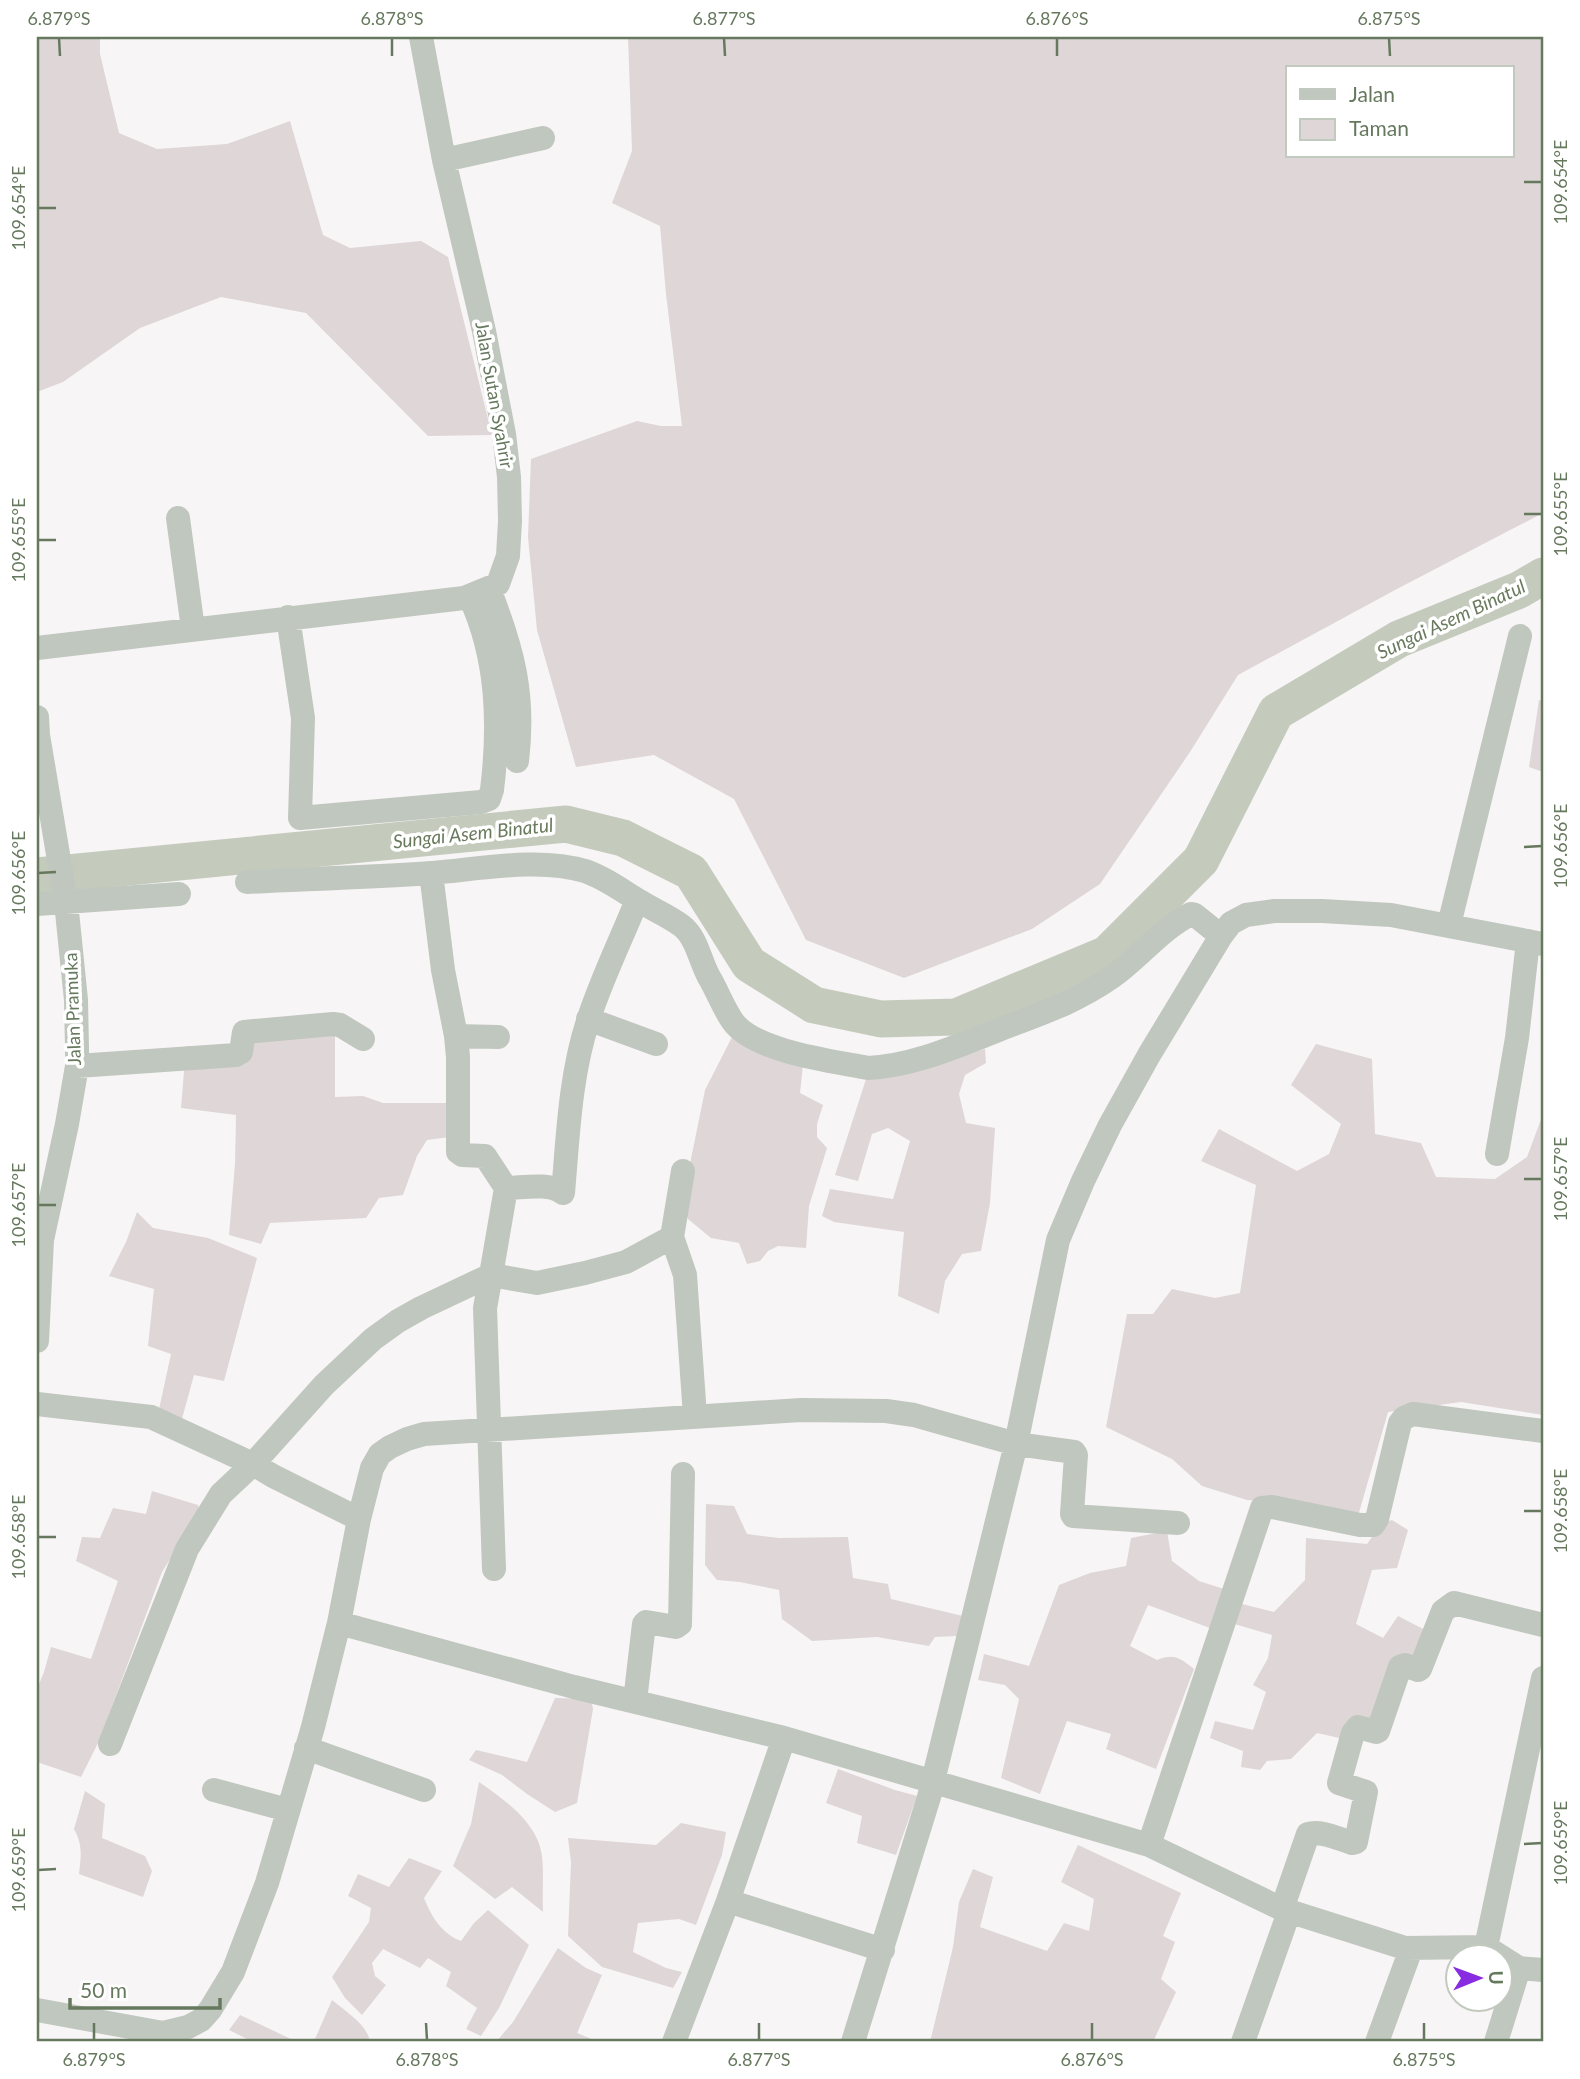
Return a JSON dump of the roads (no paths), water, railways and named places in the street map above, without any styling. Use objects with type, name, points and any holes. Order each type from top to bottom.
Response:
[{"type":"street","name":"Jalan Sutan Syahrir","points":[[421,37],[444,160],[505,434],[509,477],[508,556],[498,584],[467,596]]},
{"type":"street","points":[[444,160],[542,138]]},
{"type":"street","points":[[178,518],[193,629]]},
{"type":"street","points":[[288,617],[303,718],[300,818],[481,802],[489,799],[492,790],[496,700],[488,649],[478,614],[467,596]]},
{"type":"street","points":[[37,648],[467,596],[504,627],[518,685],[521,731],[517,761]]},
{"type":"street","points":[[1450,925],[1520,636]]},
{"type":"street","name":"Jalan Pramuka","points":[[37,717],[66,899],[76,1000],[77,1066],[38,1256],[37,1341]]},
{"type":"street","points":[[247,882],[431,873],[516,865],[559,866],[584,871],[605,879],[637,901],[676,922],[691,936],[704,968],[742,1032],[787,1051],[868,1068],[881,1068],[924,1058],[1058,1009],[1114,976],[1166,931],[1191,914],[1221,936]]},
{"type":"street","points":[[431,873],[443,970],[456,1036],[458,1152],[462,1155],[485,1156],[506,1188],[488,1290],[494,1569]]},
{"type":"street","points":[[37,904],[66,899],[179,894]]},
{"type":"street","points":[[506,1188],[557,1188],[563,1193],[581,1044],[588,1019],[637,901]]},
{"type":"street","points":[[853,2042],[932,1787],[1016,1444],[1058,1240],[1110,1125],[1221,936],[1236,919],[1246,915],[1274,911],[1322,911],[1391,915],[1536,943],[1497,1154]]},
{"type":"street","points":[[588,1019],[656,1044]]},
{"type":"street","points":[[77,1066],[236,1055],[241,1052],[244,1032],[325,1024],[340,1025],[363,1039]]},
{"type":"street","points":[[456,1036],[498,1037]]},
{"type":"street","points":[[683,1171],[672,1237],[685,1275],[695,1416]]},
{"type":"street","points":[[110,1744],[187,1549],[221,1494],[261,1469],[324,1385],[373,1339],[421,1308],[488,1290],[537,1283],[626,1262],[672,1237]]},
{"type":"street","points":[[37,1404],[150,1417],[359,1519]]},
{"type":"street","points":[[37,2010],[163,2033],[188,2027],[201,2020],[210,2010],[233,1972],[267,1883],[339,1623],[372,1468],[380,1454],[407,1438],[425,1434],[801,1410],[886,1411],[914,1415],[1016,1444],[1071,1451],[1076,1454],[1073,1516],[1178,1523]]},
{"type":"street","points":[[1149,1845],[1262,1508],[1272,1507],[1360,1525],[1373,1525],[1377,1519],[1400,1423],[1413,1414],[1543,1431]]},
{"type":"street","points":[[635,1702],[644,1624],[646,1622],[676,1627],[680,1624],[682,1474]]},
{"type":"street","points":[[1243,2042],[1285,1916],[1308,1834],[1318,1832],[1356,1842],[1366,1792],[1339,1783],[1353,1733],[1358,1727],[1378,1731],[1399,1667],[1405,1665],[1420,1669],[1443,1611],[1454,1603],[1543,1625]]},
{"type":"street","points":[[339,1623],[635,1702],[784,1738],[932,1787],[1149,1845],[1285,1916],[1412,1949],[1444,1949]]},
{"type":"street","points":[[1487,1942],[1543,1678]]},
{"type":"street","points":[[674,2042],[728,1901],[784,1738]]},
{"type":"street","points":[[306,1748],[424,1790]]},
{"type":"street","points":[[214,1790],[288,1810]]},
{"type":"street","points":[[728,1901],[883,1950]]},
{"type":"street","points":[[1377,2042],[1412,1949]]},
{"type":"street","points":[[1496,2042],[1531,1969],[1514,1961]]},
{"type":"waterway","name":"Sungai Asem Binatul","points":[[37,876],[566,824],[623,838],[691,872],[749,964],[814,1005],[881,1019],[956,1017],[1107,954],[1201,860],[1276,712],[1399,639],[1519,590],[1543,576]]}]
